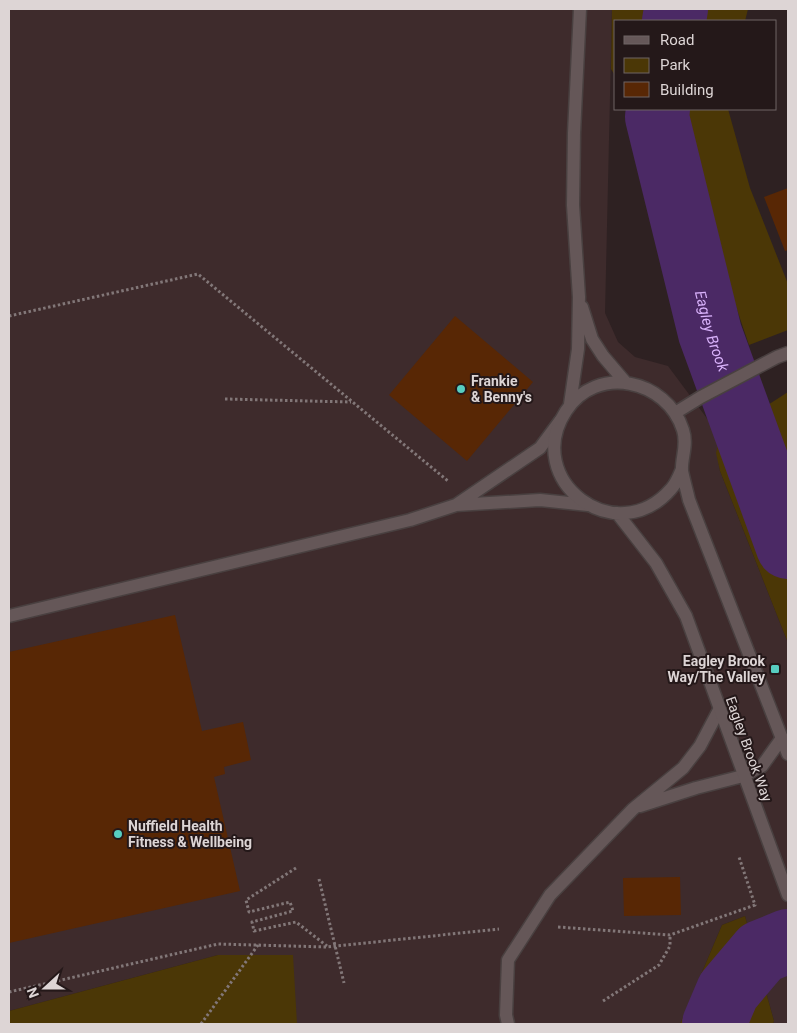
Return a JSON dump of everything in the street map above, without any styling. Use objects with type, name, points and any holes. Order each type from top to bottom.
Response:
[{"type":"street","points":[[570,404],[578,349],[579,297],[573,204],[574,133],[580,9]]},
{"type":"street","points":[[579,297],[592,339],[602,356],[626,383]]},
{"type":"street","points":[[675,413],[701,397],[782,355]]},
{"type":"street","points":[[456,505],[540,448],[570,404],[582,394],[596,386],[618,382],[640,385],[660,396],[675,413],[683,430],[685,450],[682,469],[672,488],[657,502],[638,511],[617,513],[602,511],[588,505],[572,493],[561,477],[555,459],[554,440],[560,421]]},
{"type":"street","points":[[682,469],[690,500],[788,754]]},
{"type":"street","points":[[9,616],[410,520],[456,505],[540,500],[588,505]]},
{"type":"street","name":"Eagley Brook Way","points":[[617,513],[656,563],[686,616],[788,895]]},
{"type":"street","points":[[508,1024],[506,1015],[508,960],[550,894],[633,809],[684,768],[700,746],[719,710]]},
{"type":"street","points":[[633,809],[696,788],[743,776],[762,766],[782,738]]},
{"type":"path","points":[[9,316],[198,274],[468,497]]},
{"type":"path","points":[[224,399],[352,402]]},
{"type":"path","points":[[9,992],[218,944],[327,947],[530,926],[670,935],[755,905],[739,857]]},
{"type":"path","points":[[296,868],[246,900],[249,912],[290,902],[293,911],[252,922],[254,931],[296,922],[327,947]]},
{"type":"path","points":[[319,879],[344,983]]},
{"type":"path","points":[[603,1001],[659,965],[670,946],[670,935]]},
{"type":"path","points":[[201,1024],[258,945]]},
{"type":"shaded area","points":[[9,9],[612,9],[605,313],[618,342],[635,357],[668,366],[720,436],[717,453],[720,471],[788,643],[788,1024],[773,1024],[774,1021],[745,916],[722,925],[680,1024],[296,1024],[218,955],[9,1011]]},
{"type":"green space","points":[[612,9],[748,9],[745,20],[614,20],[614,74],[611,69]]},
{"type":"green space","points":[[638,110],[728,110],[750,188],[788,284],[788,330],[749,345],[703,209]]},
{"type":"green space","points":[[788,392],[788,643],[720,471],[716,453],[720,436]]},
{"type":"green space","points":[[745,916],[774,1021],[773,1024],[680,1024],[722,925]]},
{"type":"green space","points":[[218,955],[293,955],[297,1024],[9,1024],[9,1011]]},
{"type":"building","points":[[788,188],[788,250],[785,251],[764,197]]},
{"type":"building","name":"Frankie & Benny's","points":[[455,316],[533,382],[467,461],[389,395]]},
{"type":"building","name":"Nuffield Health Fitness & Wellbeing","points":[[175,615],[202,731],[243,722],[251,760],[224,767],[225,774],[214,777],[240,891],[9,943],[9,652]]},
{"type":"building","points":[[680,877],[681,915],[624,916],[623,878]]},
{"type":"waterway","name":"Eagley Brook","points":[[674,20],[676,9]]},
{"type":"waterway","name":"Eagley Brook","points":[[658,110],[657,117],[710,333],[788,547]]},
{"type":"waterway","points":[[714,1024],[728,991],[761,952],[788,941]]},
{"type":"place","name":"Frankie & Benny's","points":[[461,389]]},
{"type":"place","name":"Eagley Brook Way/The Valley","points":[[775,669]]},
{"type":"place","name":"Nuffield Health Fitness & Wellbeing","points":[[118,834]]}]
